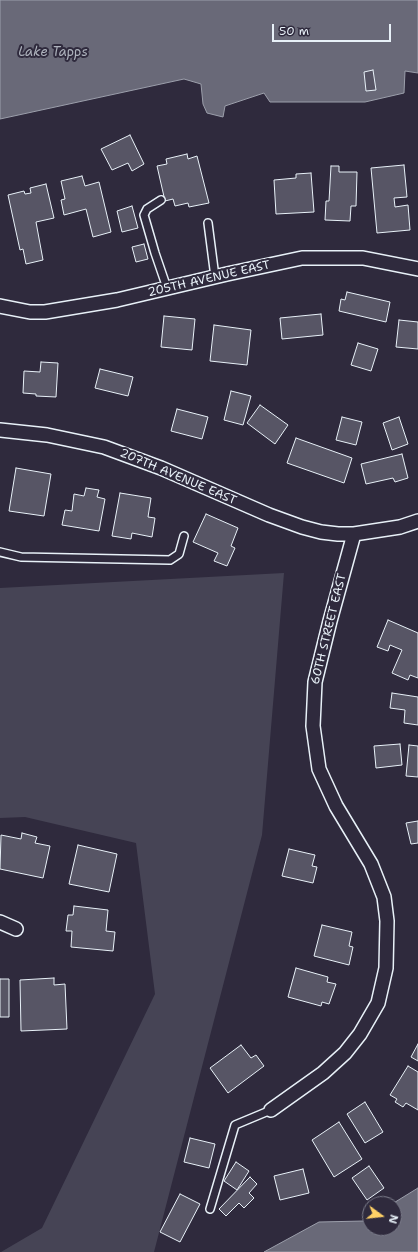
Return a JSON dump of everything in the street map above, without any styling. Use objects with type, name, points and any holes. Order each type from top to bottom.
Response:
[{"type":"street","name":"205TH AVENUE EAST","points":[[0,306],[30,312],[45,312],[117,300],[215,276],[302,258],[363,258],[418,269]]},
{"type":"street","name":"207TH AVENUE EAST","points":[[0,430],[47,435],[104,447],[161,468],[269,515],[296,525],[321,532],[354,534]]},
{"type":"street","points":[[354,534],[400,527],[418,521]]},
{"type":"street","name":"60TH STREET EAST","points":[[270,1110],[323,1073],[345,1053],[360,1034],[378,1003],[386,968],[387,921],[384,898],[371,864],[336,806],[319,769],[313,726],[315,682],[354,534]]},
{"type":"street","points":[[0,922],[16,929]]},
{"type":"lane","points":[[161,200],[147,209],[144,215],[155,253],[168,288]]},
{"type":"lane","points":[[208,223],[215,276]]},
{"type":"lane","points":[[0,552],[21,557],[170,560],[179,554],[184,536]]},
{"type":"lane","points":[[210,1209],[235,1125],[270,1110]]},
{"type":"shaded area","points":[[284,573],[262,835],[154,1252],[1,1252],[42,1228],[155,994],[136,843],[25,817],[0,818],[0,588]]},
{"type":"water","name":"Lake Tapps","points":[[0,0],[418,0],[418,73],[405,71],[404,93],[365,102],[270,102],[264,93],[225,106],[223,117],[207,113],[203,104],[201,84],[184,79],[0,119]]},
{"type":"water","points":[[418,1188],[418,1252],[264,1252],[319,1222],[362,1221],[362,1236],[402,1236],[402,1198]]},
{"type":"building","points":[[373,70],[376,90],[366,91],[364,72]]},
{"type":"building","points":[[130,135],[144,164],[132,171],[128,163],[112,170],[101,149]]},
{"type":"building","points":[[187,154],[188,159],[197,156],[209,203],[189,207],[188,203],[175,206],[173,199],[165,201],[157,166],[167,164],[166,159]]},
{"type":"building","points":[[404,165],[407,197],[394,198],[395,207],[408,205],[410,230],[377,233],[371,168]]},
{"type":"building","points":[[331,166],[339,166],[339,172],[357,172],[356,206],[351,206],[350,221],[325,220],[326,201],[329,201]]},
{"type":"building","points":[[311,173],[314,212],[276,214],[274,180],[296,178],[296,174]]},
{"type":"building","points":[[82,176],[85,186],[99,182],[111,232],[93,237],[86,209],[64,215],[61,200],[65,199],[61,181]]},
{"type":"building","points":[[46,184],[54,218],[36,222],[43,260],[26,264],[23,249],[20,250],[8,195],[24,191],[25,194],[31,193],[30,188]]},
{"type":"building","points":[[132,206],[138,228],[122,232],[117,211]]},
{"type":"building","points":[[144,244],[148,259],[136,262],[132,247]]},
{"type":"building","points":[[347,292],[390,302],[386,322],[339,311],[341,299],[345,300]]},
{"type":"building","points":[[321,314],[323,335],[282,339],[280,318]]},
{"type":"building","points":[[164,316],[195,319],[192,350],[161,347]]},
{"type":"building","points":[[399,320],[418,322],[418,349],[396,347]]},
{"type":"building","points":[[214,325],[251,330],[247,365],[210,361]]},
{"type":"building","points":[[358,343],[378,349],[371,371],[351,365]]},
{"type":"building","points":[[41,362],[58,363],[56,397],[36,396],[36,394],[23,393],[24,371],[40,372]]},
{"type":"building","points":[[100,369],[133,377],[128,396],[95,388]]},
{"type":"building","points":[[231,391],[251,396],[243,425],[224,420]]},
{"type":"building","points":[[260,405],[288,425],[275,444],[247,423]]},
{"type":"building","points":[[177,409],[208,417],[202,439],[171,431]]},
{"type":"building","points":[[342,417],[362,422],[356,445],[336,440]]},
{"type":"building","points":[[399,417],[408,444],[392,450],[383,423]]},
{"type":"building","points":[[296,438],[352,458],[344,483],[287,463]]},
{"type":"building","points":[[402,454],[408,478],[395,482],[393,478],[366,484],[361,464]]},
{"type":"building","points":[[16,468],[51,474],[44,516],[9,511]]},
{"type":"building","points":[[86,488],[99,490],[97,497],[105,499],[99,531],[62,525],[65,510],[72,511],[74,494],[84,496]]},
{"type":"building","points":[[120,493],[151,498],[148,517],[155,518],[152,537],[132,533],[131,539],[112,536]]},
{"type":"building","points":[[206,514],[238,528],[231,546],[235,548],[227,566],[214,561],[218,553],[193,542]]},
{"type":"building","points":[[388,620],[418,633],[418,678],[410,675],[408,680],[392,673],[402,650],[390,645],[388,651],[377,647]]},
{"type":"building","points":[[392,693],[418,697],[418,725],[404,723],[405,710],[390,708]]},
{"type":"building","points":[[400,744],[402,765],[376,768],[374,746]]},
{"type":"building","points":[[409,745],[418,746],[418,777],[406,776]]},
{"type":"building","points":[[418,821],[418,843],[411,844],[406,823]]},
{"type":"building","points":[[22,833],[37,837],[35,843],[50,846],[43,878],[0,869],[1,835],[21,839]]},
{"type":"building","points":[[78,845],[117,854],[109,892],[69,884]]},
{"type":"building","points":[[289,849],[315,855],[312,866],[317,867],[313,883],[282,876]]},
{"type":"building","points":[[74,906],[108,910],[106,931],[115,932],[113,951],[71,947],[72,931],[66,931],[68,915],[73,915]]},
{"type":"building","points":[[322,925],[352,932],[349,946],[353,947],[349,965],[314,956]]},
{"type":"building","points":[[296,968],[328,977],[327,982],[336,984],[329,1004],[322,1002],[321,1006],[288,997]]},
{"type":"building","points":[[54,978],[54,985],[65,984],[67,1029],[21,1031],[20,980]]},
{"type":"building","points":[[0,979],[9,979],[9,1017],[0,1017]]},
{"type":"building","points":[[418,1044],[418,1061],[411,1057]]},
{"type":"building","points":[[241,1045],[251,1058],[256,1055],[264,1066],[228,1093],[210,1068]]},
{"type":"building","points":[[408,1066],[418,1072],[418,1110],[406,1103],[403,1107],[395,1102],[397,1099],[390,1095]]},
{"type":"building","points":[[365,1102],[383,1132],[365,1143],[347,1114]]},
{"type":"building","points":[[339,1122],[362,1159],[334,1177],[312,1140]]},
{"type":"building","points":[[190,1138],[215,1144],[209,1168],[184,1162]]},
{"type":"building","points":[[236,1162],[249,1171],[237,1190],[224,1181]]},
{"type":"building","points":[[369,1166],[384,1188],[373,1196],[364,1196],[352,1178]]},
{"type":"building","points":[[303,1169],[309,1193],[280,1200],[274,1176]]},
{"type":"building","points":[[250,1177],[257,1184],[249,1193],[254,1198],[244,1208],[239,1203],[226,1216],[219,1209]]},
{"type":"building","points":[[180,1194],[200,1204],[180,1242],[160,1232]]}]
